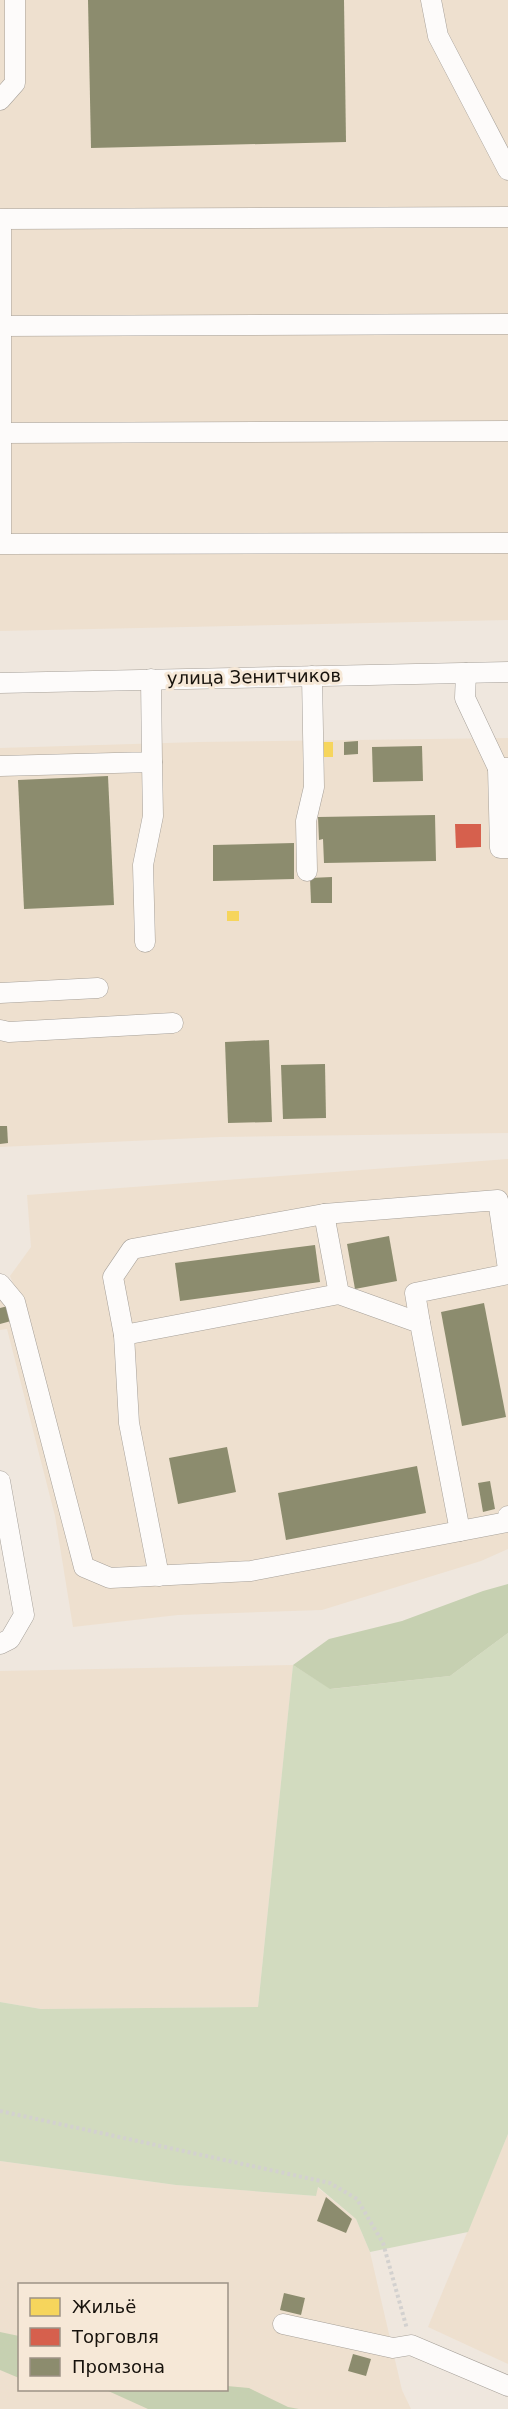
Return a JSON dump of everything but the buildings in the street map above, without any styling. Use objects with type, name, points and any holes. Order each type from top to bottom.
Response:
[{"type":"street","points":[[0,100],[15,83],[15,0]]},
{"type":"street","points":[[431,0],[438,36],[508,170]]},
{"type":"street","points":[[508,217],[0,218],[1,544],[508,543]]},
{"type":"street","points":[[1,326],[508,324]]},
{"type":"street","points":[[1,433],[508,431]]},
{"type":"street","name":"улица Зенитчиков","points":[[0,683],[508,672]]},
{"type":"street","points":[[466,673],[465,698],[503,768],[504,821],[500,848],[508,848]]},
{"type":"street","points":[[307,871],[306,821],[314,787],[312,676]]},
{"type":"street","points":[[145,942],[143,865],[153,816],[151,680]]},
{"type":"street","points":[[0,766],[152,762]]},
{"type":"street","points":[[0,993],[98,988]]},
{"type":"street","points":[[0,1030],[9,1032],[173,1023]]},
{"type":"street","points":[[159,1576],[129,1423],[124,1335],[113,1277],[132,1249],[324,1214],[498,1200],[508,1269]]},
{"type":"street","points":[[324,1214],[339,1294]]},
{"type":"street","points":[[460,1531],[415,1293],[508,1274]]},
{"type":"street","points":[[0,1284],[15,1302],[84,1567],[111,1578],[251,1571],[507,1522],[508,1516]]},
{"type":"street","points":[[124,1335],[339,1294],[420,1323]]},
{"type":"street","points":[[0,1644],[10,1639],[24,1615],[7,1567],[1,1487]]},
{"type":"street","points":[[283,2324],[393,2348],[411,2345],[508,2386]]},
{"type":"path","points":[[0,2111],[330,2183],[357,2199],[383,2243],[411,2345]]},
{"type":"shaded area","points":[[0,0],[508,0],[508,620],[0,631]]},
{"type":"shaded area","points":[[508,738],[508,1133],[220,1137],[0,1147],[0,748],[199,742]]},
{"type":"shaded area","points":[[508,1159],[508,1549],[481,1561],[322,1610],[178,1615],[73,1627],[55,1516],[7,1329],[0,1330],[0,1295],[15,1288],[10,1276],[31,1247],[27,1195]]},
{"type":"shaded area","points":[[293,1665],[258,2007],[41,2009],[0,2002],[0,1671]]},
{"type":"shaded area","points":[[508,2134],[508,2364],[428,2327]]},
{"type":"shaded area","points":[[0,2161],[176,2185],[315,2196],[317,2187],[356,2219],[370,2252],[402,2390],[411,2409],[0,2409]]},
{"type":"green space","points":[[508,1584],[508,1633],[450,1676],[330,1689],[293,1665],[329,1639],[402,1621]]},
{"type":"green space","points":[[508,1633],[508,2134],[468,2232],[370,2252],[356,2219],[318,2187],[316,2196],[176,2185],[0,2161],[0,2002],[41,2009],[258,2007],[293,1665],[331,1689],[450,1676]]},
{"type":"green space","points":[[0,2332],[18,2336],[18,2378],[0,2370]]},
{"type":"green space","points":[[228,2386],[249,2388],[288,2407],[299,2409],[148,2409],[108,2391],[228,2391]]}]
